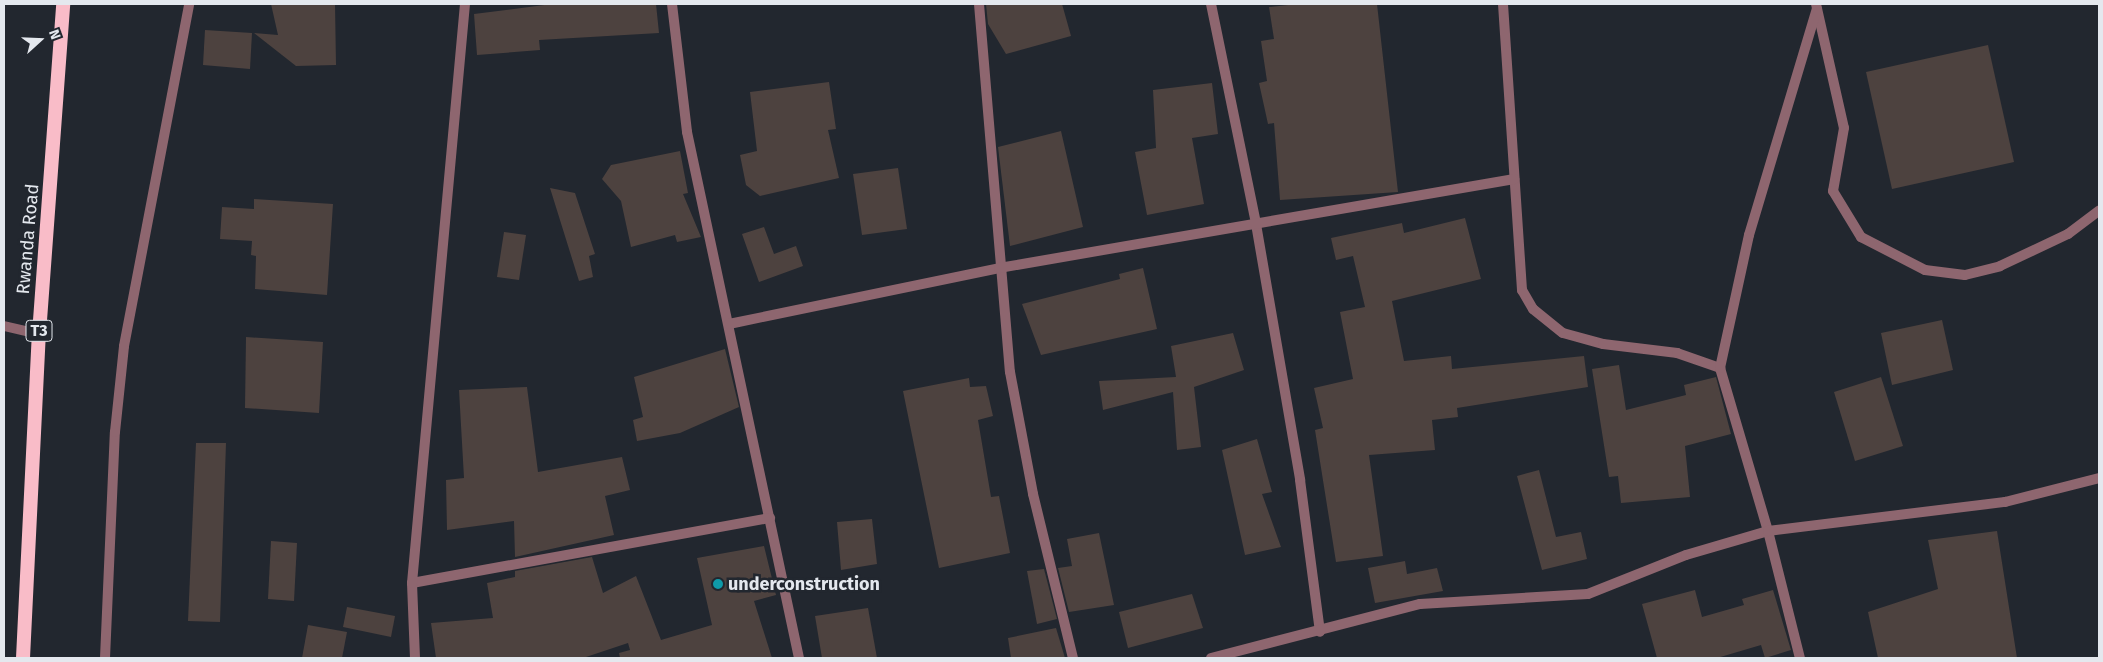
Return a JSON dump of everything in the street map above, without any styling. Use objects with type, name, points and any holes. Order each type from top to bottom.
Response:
[{"type":"highway","name":"Rwanda Road","points":[[23,658],[39,334],[63,4]]},
{"type":"street","points":[[105,658],[115,432],[124,346],[189,4]]},
{"type":"street","points":[[415,658],[412,583],[465,4]]},
{"type":"street","points":[[672,4],[687,132],[799,658]]},
{"type":"street","points":[[979,4],[999,268],[1010,372],[1027,465],[1073,658]]},
{"type":"street","points":[[1211,4],[1256,224],[1300,480],[1320,632]]},
{"type":"street","points":[[1503,4],[1518,268],[1522,290],[1533,308],[1563,333],[1603,344],[1677,352],[1720,368]]},
{"type":"street","points":[[1818,6],[1844,128],[1833,191],[1861,238],[1926,270],[1966,275],[2000,266],[2060,238],[2099,211]]},
{"type":"street","points":[[1800,658],[1768,530],[1720,368],[1749,235],[1818,6]]},
{"type":"street","points":[[729,324],[999,268],[1514,180]]},
{"type":"street","points":[[4,326],[39,334]]},
{"type":"street","points":[[1210,658],[1320,632],[1420,604],[1588,594],[1686,555],[1768,530],[2005,502],[2099,478]]},
{"type":"street","points":[[412,583],[770,518]]},
{"type":"building","points":[[271,4],[335,4],[336,65],[296,66],[254,33],[278,35]]},
{"type":"building","points":[[552,4],[656,4],[659,33],[539,40],[540,50],[477,55],[474,14]]},
{"type":"building","points":[[986,4],[1062,4],[1071,36],[1006,54],[988,24]]},
{"type":"building","points":[[1297,4],[1377,4],[1398,192],[1280,200],[1274,123],[1268,124],[1259,83],[1267,81],[1261,41],[1274,39],[1269,7]]},
{"type":"building","points":[[205,30],[252,33],[250,69],[203,65]]},
{"type":"building","points":[[1988,45],[2014,162],[1892,189],[1866,72]]},
{"type":"building","points":[[829,82],[836,129],[828,130],[839,178],[760,196],[746,185],[740,155],[757,151],[750,92]]},
{"type":"building","points":[[1212,83],[1218,134],[1192,138],[1204,204],[1147,215],[1135,152],[1156,148],[1153,90]]},
{"type":"building","points":[[1061,131],[1083,227],[1010,246],[998,147]]},
{"type":"building","points":[[680,151],[688,193],[683,194],[701,237],[677,242],[675,235],[631,247],[621,201],[602,179],[611,165]]},
{"type":"building","points":[[898,168],[907,229],[862,235],[853,174]]},
{"type":"building","points":[[550,188],[575,193],[595,254],[589,256],[593,277],[579,281]]},
{"type":"building","points":[[254,199],[333,204],[327,295],[255,289],[256,256],[251,255],[252,241],[220,239],[222,207],[254,209]]},
{"type":"building","points":[[1465,218],[1481,279],[1392,301],[1404,361],[1451,356],[1452,369],[1584,356],[1588,387],[1457,408],[1458,417],[1432,420],[1435,450],[1369,455],[1383,556],[1336,562],[1315,430],[1323,428],[1314,388],[1353,379],[1340,312],[1365,307],[1353,256],[1336,260],[1331,238],[1402,223],[1404,233]]},
{"type":"building","points":[[764,227],[774,254],[796,246],[803,266],[759,282],[742,234]]},
{"type":"building","points":[[504,232],[526,235],[519,280],[497,277]]},
{"type":"building","points":[[1143,268],[1157,329],[1041,355],[1022,304],[1120,279],[1119,274]]},
{"type":"building","points":[[1942,320],[1953,370],[1892,385],[1881,333]]},
{"type":"building","points":[[1233,333],[1244,370],[1194,387],[1201,447],[1177,450],[1173,392],[1103,410],[1099,381],[1176,377],[1171,346]]},
{"type":"building","points":[[246,337],[323,342],[319,413],[245,408]]},
{"type":"building","points":[[725,349],[739,407],[680,433],[637,441],[633,420],[643,417],[634,377]]},
{"type":"building","points":[[1619,365],[1626,410],[1686,395],[1684,385],[1716,377],[1731,434],[1685,446],[1690,497],[1621,503],[1618,476],[1609,477],[1592,369]]},
{"type":"building","points":[[1881,377],[1903,446],[1855,461],[1834,392]]},
{"type":"building","points":[[969,378],[970,387],[986,386],[993,416],[978,420],[991,497],[999,496],[1010,553],[939,568],[903,391]]},
{"type":"building","points":[[527,387],[538,472],[622,457],[630,490],[605,496],[614,535],[515,557],[514,521],[447,530],[446,480],[464,478],[459,390]]},
{"type":"building","points":[[1257,439],[1272,492],[1262,494],[1281,547],[1245,555],[1222,450]]},
{"type":"building","points":[[196,443],[226,443],[220,622],[188,621]]},
{"type":"building","points":[[1539,470],[1556,537],[1581,532],[1587,559],[1542,570],[1517,476]]},
{"type":"building","points":[[872,519],[877,564],[841,570],[837,522]]},
{"type":"building","points":[[1997,531],[2017,658],[1878,658],[1868,612],[1938,589],[1928,540]]},
{"type":"building","points":[[1099,533],[1114,605],[1069,612],[1058,568],[1072,566],[1067,539]]},
{"type":"building","points":[[271,541],[297,543],[294,601],[268,599]]},
{"type":"building","points":[[764,546],[776,595],[754,601],[772,658],[620,658],[619,653],[630,650],[628,643],[583,658],[436,658],[431,623],[493,618],[487,583],[515,577],[515,571],[592,557],[603,593],[636,576],[661,640],[712,625],[697,558]]},
{"type":"building","points":[[1405,561],[1407,574],[1437,568],[1443,591],[1375,603],[1368,568]]},
{"type":"building","points":[[1044,569],[1057,619],[1037,624],[1027,571]]},
{"type":"building","points":[[1695,590],[1702,617],[1744,605],[1742,599],[1773,590],[1791,650],[1765,658],[1761,645],[1717,658],[1657,658],[1642,604]]},
{"type":"building","points":[[1192,594],[1203,628],[1128,648],[1119,612]]},
{"type":"building","points":[[347,607],[395,616],[391,637],[343,627]]},
{"type":"building","points":[[868,608],[877,658],[822,658],[815,616]]},
{"type":"building","points":[[308,625],[347,632],[342,658],[302,658]]},
{"type":"building","points":[[1056,628],[1065,658],[1011,658],[1008,638]]},
{"type":"place","name":"underconstruction","points":[[718,584]]}]
